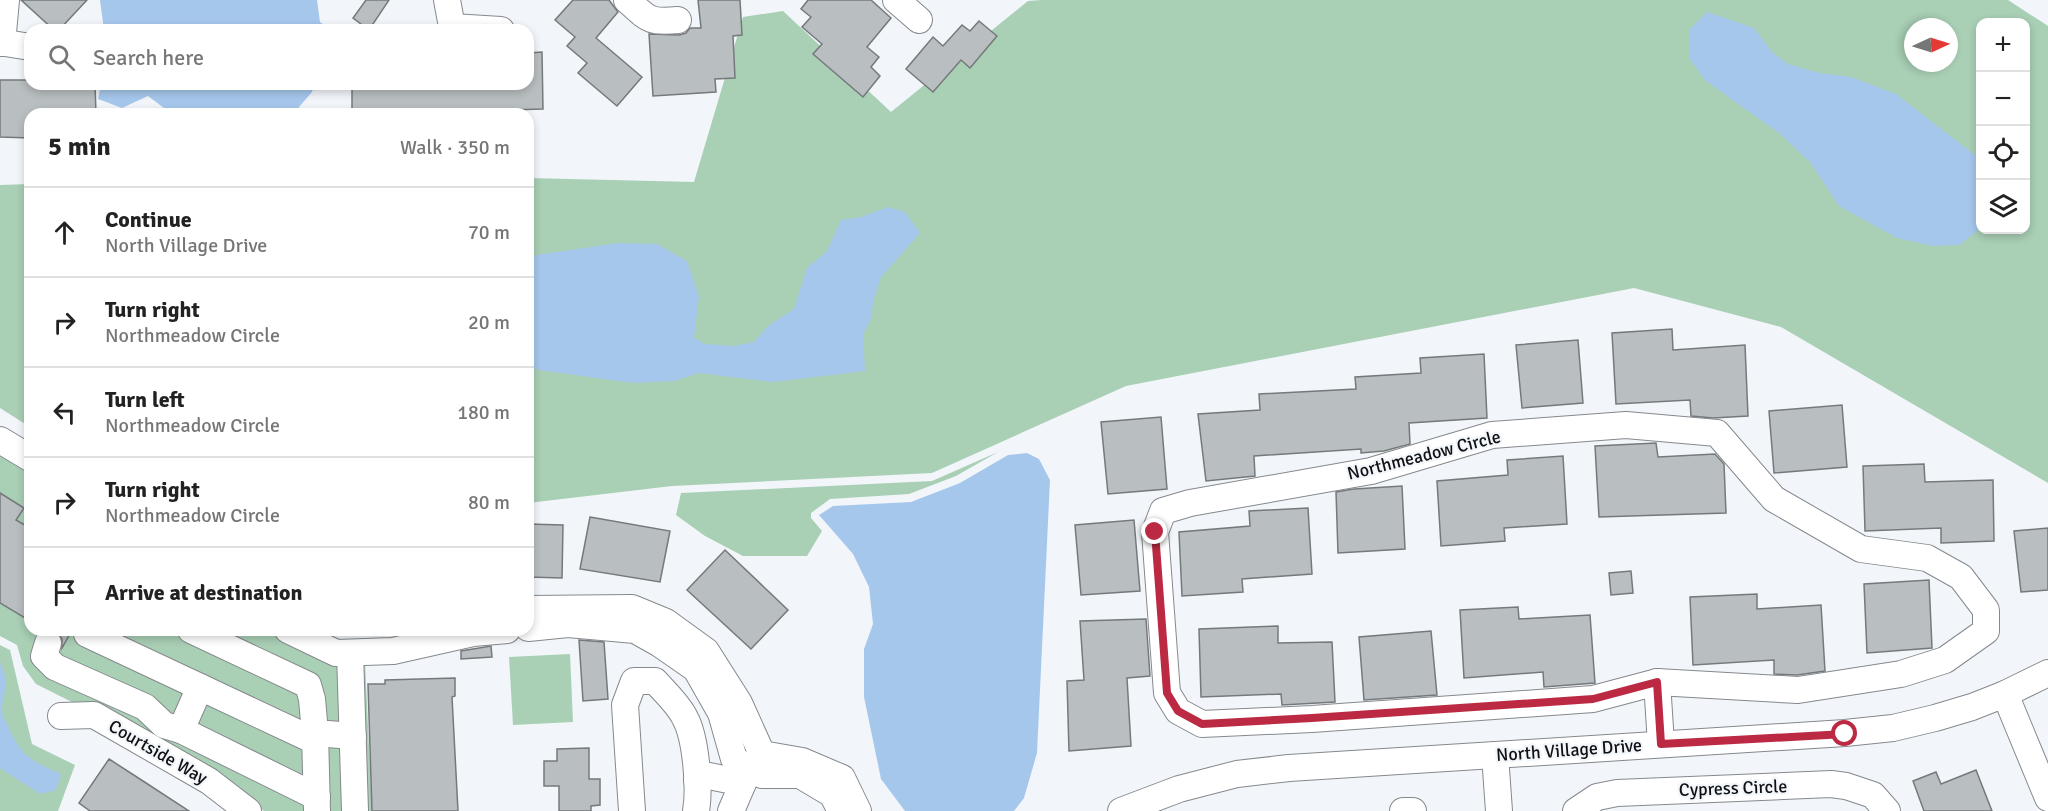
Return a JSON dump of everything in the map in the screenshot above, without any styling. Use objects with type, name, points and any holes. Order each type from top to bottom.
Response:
[{"type":"street","points":[[6,0],[1,42],[24,45]]},
{"type":"street","points":[[442,24],[447,0]]},
{"type":"street","points":[[627,0],[648,19],[660,22],[678,20]]},
{"type":"street","points":[[896,0],[919,20]]},
{"type":"street","name":"Northmeadow Circle","points":[[1626,424],[1716,433],[1774,499],[1861,549],[1927,558],[1961,577],[1986,610],[1986,632],[1945,660],[1901,674],[1798,690],[1657,682],[1593,699],[1202,724],[1178,711],[1167,693],[1155,532],[1163,511],[1190,503],[1371,471],[1492,435],[1626,424]]},
{"type":"street","points":[[0,440],[24,454]]},
{"type":"street","points":[[534,609],[632,608],[666,622],[706,651],[740,702],[752,768],[730,811]]},
{"type":"street","points":[[534,627],[568,624],[635,630],[660,644],[696,669],[722,713],[734,759],[762,775],[800,775],[832,794],[841,811]]},
{"type":"street","points":[[91,636],[315,737],[353,736]]},
{"type":"street","points":[[204,636],[308,685],[312,699],[315,737],[317,804]]},
{"type":"street","points":[[301,636],[336,653],[393,651],[460,636]]},
{"type":"street","points":[[48,643],[44,656],[54,667],[145,708],[164,725],[181,730],[317,804]]},
{"type":"street","points":[[351,653],[355,811]]},
{"type":"street","name":"North Village Drive","points":[[1121,811],[1179,789],[1236,774],[1289,768],[1845,734],[1893,728],[1972,707],[2048,673]]},
{"type":"street","points":[[632,811],[625,705],[634,681],[655,681],[685,718],[694,751],[698,799],[696,811]]},
{"type":"street","points":[[1657,682],[1661,744]]},
{"type":"street","points":[[181,730],[200,687]]},
{"type":"street","points":[[2005,694],[2048,798]]},
{"type":"street","name":"Courtside Way","points":[[61,716],[94,715],[209,781],[248,811]]},
{"type":"street","points":[[1495,755],[1498,811]]},
{"type":"street","points":[[697,780],[802,760],[842,778],[858,811]]},
{"type":"street","name":"Cypress Circle","points":[[1576,811],[1597,797],[1618,802],[1831,784],[1846,786],[1873,795],[1887,811]]},
{"type":"street","points":[[1403,811],[1413,811]]},
{"type":"green space","points":[[2008,0],[2048,26],[2048,483],[1781,327],[1634,288],[1126,386],[932,473],[672,486],[534,502],[534,178],[694,182],[743,17],[783,11],[891,112],[1028,1]]},
{"type":"green space","points":[[24,184],[24,423],[0,408],[0,185]]},
{"type":"green space","points":[[0,451],[24,465],[24,636],[278,636],[341,662],[344,811],[264,811],[215,774],[36,684],[23,666],[17,645],[0,636]]},
{"type":"green space","points":[[998,452],[956,476],[909,494],[830,499],[811,513],[811,518],[822,531],[807,556],[743,556],[705,536],[676,515],[681,493],[932,481]]},
{"type":"green space","points":[[0,645],[10,650],[32,744],[75,765],[58,811],[0,811]]},
{"type":"green space","points":[[570,654],[573,722],[513,725],[509,657]]},
{"type":"green space","points":[[361,661],[365,661],[372,811],[365,811]]},
{"type":"water","points":[[100,0],[317,0],[320,22],[323,24],[103,24]]},
{"type":"water","points":[[1707,12],[1754,28],[1772,52],[1788,64],[1819,73],[1851,77],[1896,94],[1976,156],[1976,232],[1959,245],[1933,246],[1897,238],[1839,206],[1810,162],[1779,133],[1706,81],[1689,58],[1689,30]]},
{"type":"water","points":[[100,90],[312,90],[298,108],[164,108],[148,96],[122,108],[98,99]]},
{"type":"water","points":[[888,207],[905,212],[920,233],[881,277],[873,302],[871,318],[863,335],[865,371],[772,382],[699,373],[675,381],[633,383],[534,368],[534,256],[536,255],[618,243],[657,244],[687,261],[699,297],[694,338],[705,344],[734,346],[754,342],[768,326],[794,309],[807,268],[827,251],[841,220],[861,217]]},
{"type":"water","points":[[1027,453],[1039,459],[1050,480],[1037,753],[1024,798],[1014,811],[905,811],[881,779],[864,697],[864,649],[873,624],[869,587],[853,554],[819,515],[833,506],[911,502],[960,483],[1008,455]]},
{"type":"water","points":[[0,663],[6,681],[3,717],[18,744],[28,756],[61,774],[56,790],[40,794],[0,768]]},
{"type":"building","points":[[21,0],[87,0],[65,24],[47,24]]},
{"type":"building","points":[[366,0],[389,0],[373,24],[361,24],[353,18]]},
{"type":"building","points":[[573,0],[609,0],[618,12],[596,38],[642,77],[617,106],[578,73],[587,63],[567,46],[575,37],[555,20]]},
{"type":"building","points":[[698,0],[740,0],[742,35],[733,36],[735,78],[715,79],[716,92],[653,96],[649,34],[679,35],[686,33],[690,28],[701,28]]},
{"type":"building","points":[[808,0],[871,0],[891,18],[867,47],[879,57],[871,67],[880,76],[863,97],[813,54],[822,44],[802,27],[811,17],[801,9]]},
{"type":"building","points":[[979,21],[997,36],[970,68],[961,60],[933,92],[906,69],[933,37],[943,46],[962,25],[970,31]]},
{"type":"building","points":[[542,52],[543,109],[352,108],[352,90],[534,90],[534,53]]},
{"type":"building","points":[[0,80],[24,80],[24,90],[95,90],[96,108],[24,108],[24,138],[0,137]]},
{"type":"building","points":[[1672,329],[1673,350],[1745,345],[1748,416],[1713,418],[1691,416],[1690,400],[1616,404],[1612,333]]},
{"type":"building","points":[[1578,340],[1583,403],[1522,408],[1516,345]]},
{"type":"building","points":[[1484,354],[1487,418],[1409,423],[1410,444],[1384,451],[1361,453],[1361,449],[1254,456],[1255,476],[1206,481],[1198,414],[1260,410],[1259,394],[1356,389],[1355,377],[1421,373],[1420,358]]},
{"type":"building","points":[[1842,405],[1847,467],[1774,473],[1769,411]]},
{"type":"building","points":[[1161,417],[1167,489],[1108,494],[1101,422]]},
{"type":"building","points":[[1656,443],[1658,457],[1715,454],[1724,464],[1726,513],[1599,517],[1595,446]]},
{"type":"building","points":[[1563,456],[1567,524],[1504,528],[1505,541],[1441,546],[1437,481],[1508,475],[1507,460]]},
{"type":"building","points":[[1924,464],[1925,482],[1993,480],[1994,541],[1941,543],[1941,528],[1865,531],[1863,466]]},
{"type":"building","points":[[1402,486],[1405,549],[1338,553],[1336,492]]},
{"type":"building","points":[[0,493],[24,508],[16,520],[24,525],[24,617],[0,603]]},
{"type":"building","points":[[1308,508],[1312,574],[1242,579],[1243,592],[1182,596],[1179,532],[1250,526],[1249,511]]},
{"type":"building","points":[[590,517],[670,531],[660,582],[580,569]]},
{"type":"building","points":[[1134,520],[1140,591],[1081,595],[1075,525]]},
{"type":"building","points":[[534,524],[563,525],[562,578],[534,577]]},
{"type":"building","points":[[2048,528],[2048,590],[2021,592],[2014,531]]},
{"type":"building","points":[[725,550],[788,610],[751,649],[687,590]]},
{"type":"building","points":[[1631,571],[1633,593],[1611,595],[1609,573]]},
{"type":"building","points":[[1929,580],[1932,648],[1867,653],[1864,584]]},
{"type":"building","points":[[1757,594],[1757,609],[1821,605],[1825,671],[1797,675],[1774,674],[1774,660],[1693,665],[1690,597]]},
{"type":"building","points":[[1518,607],[1519,619],[1590,615],[1595,683],[1544,687],[1543,672],[1464,678],[1460,610]]},
{"type":"building","points":[[1146,619],[1150,676],[1127,678],[1131,746],[1069,751],[1067,681],[1084,680],[1080,621]]},
{"type":"building","points":[[1278,626],[1278,643],[1332,642],[1335,702],[1282,705],[1281,694],[1201,697],[1199,629]]},
{"type":"building","points":[[1431,631],[1437,695],[1364,700],[1359,637]]},
{"type":"building","points":[[60,636],[69,636],[62,648]]},
{"type":"building","points":[[579,640],[604,642],[608,699],[583,701]]},
{"type":"building","points":[[491,646],[492,657],[461,659],[461,651]]},
{"type":"building","points":[[455,678],[455,696],[452,697],[458,811],[372,811],[368,684],[385,684],[385,680]]},
{"type":"building","points":[[589,748],[589,779],[600,779],[600,805],[591,806],[591,811],[559,811],[559,786],[544,786],[544,761],[557,761],[557,749]]},
{"type":"building","points":[[109,759],[189,811],[90,811],[79,803]]},
{"type":"building","points":[[1976,770],[1992,811],[1924,811],[1913,781],[1936,772],[1941,784]]},
{"type":"route","points":[[1155,532],[1167,693],[1178,711],[1202,724],[1593,699],[1657,682],[1661,744],[1845,734]]}]
